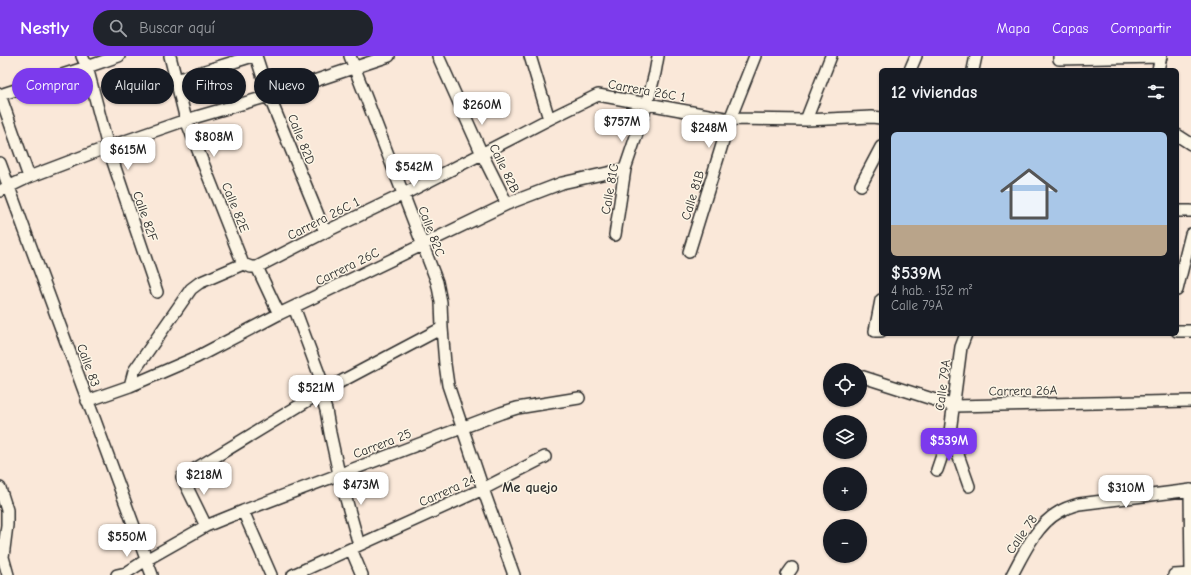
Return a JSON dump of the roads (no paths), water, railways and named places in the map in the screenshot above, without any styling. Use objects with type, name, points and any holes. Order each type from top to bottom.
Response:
[{"type":"street","name":"Calle 82F","points":[[82,56],[87,68]]},
{"type":"street","points":[[87,68],[119,56]]},
{"type":"street","name":"Calle 82E","points":[[170,56],[186,120],[243,264]]},
{"type":"street","points":[[176,80],[252,56]]},
{"type":"street","name":"Calle 82D","points":[[256,56],[260,68]]},
{"type":"street","name":"Calle 82C","points":[[350,56],[404,194],[436,282],[442,302],[442,328],[448,385],[514,575]]},
{"type":"street","points":[[319,79],[389,56]]},
{"type":"street","name":"Calle 82B","points":[[438,56],[482,154],[507,204]]},
{"type":"street","points":[[530,56],[549,119]]},
{"type":"street","name":"Calle 81C","points":[[615,235],[625,169],[647,104],[658,56]]},
{"type":"street","name":"Calle 81B","points":[[690,252],[730,119],[755,56]]},
{"type":"street","points":[[806,120],[831,56]]},
{"type":"street","points":[[911,68],[916,56]]},
{"type":"street","points":[[973,68],[976,56]]},
{"type":"street","points":[[1059,57],[1161,56],[1158,68]]},
{"type":"street","points":[[12,91],[0,95],[29,177]]},
{"type":"street","name":"Calle 82F","points":[[93,91],[108,147],[157,292]]},
{"type":"street","name":"Carrera 26C 1","points":[[257,267],[598,95],[730,119],[806,120],[879,118]]},
{"type":"street","points":[[4,189],[29,177],[108,147],[186,120],[254,100]]},
{"type":"street","name":"Calle 82D","points":[[272,104],[325,232]]},
{"type":"street","points":[[1179,136],[1191,144]]},
{"type":"street","points":[[861,185],[879,151]]},
{"type":"street","name":"Calle 83","points":[[0,163],[4,189],[87,401],[152,575]]},
{"type":"street","name":"Carrera 26C","points":[[87,401],[130,386],[197,357],[279,314],[507,204],[562,183],[625,169]]},
{"type":"street","points":[[1179,211],[1191,211]]},
{"type":"street","points":[[1180,266],[1191,237]]},
{"type":"street","points":[[130,386],[134,370],[191,289],[199,283],[243,264],[251,267],[257,267],[279,314]]},
{"type":"street","points":[[294,307],[326,410],[362,575]]},
{"type":"street","points":[[878,331],[879,321]]},
{"type":"street","points":[[206,526],[182,477],[321,392],[442,328]]},
{"type":"street","points":[[1179,331],[1191,331]]},
{"type":"street","name":"Calle 79A","points":[[965,336],[961,347],[950,432],[969,486]]},
{"type":"street","name":"Carrera 26A","points":[[867,378],[954,406],[1191,402]]},
{"type":"street","name":"Carrera 25","points":[[117,575],[126,572],[206,526],[339,474],[501,413],[518,408],[579,398]]},
{"type":"street","points":[[937,470],[950,432]]},
{"type":"street","name":"Carrera 24","points":[[293,575],[483,489],[545,457]]},
{"type":"street","points":[[0,488],[7,510],[7,525],[2,557],[8,575]]},
{"type":"street","points":[[1174,575],[1191,574],[1190,490]]},
{"type":"street","name":"Calle 78","points":[[1012,575],[1039,529],[1057,513],[1068,507],[1079,504],[1190,490]]},
{"type":"street","points":[[243,511],[271,575]]},
{"type":"district","name":"Me quejo","points":[[530,487]]}]
